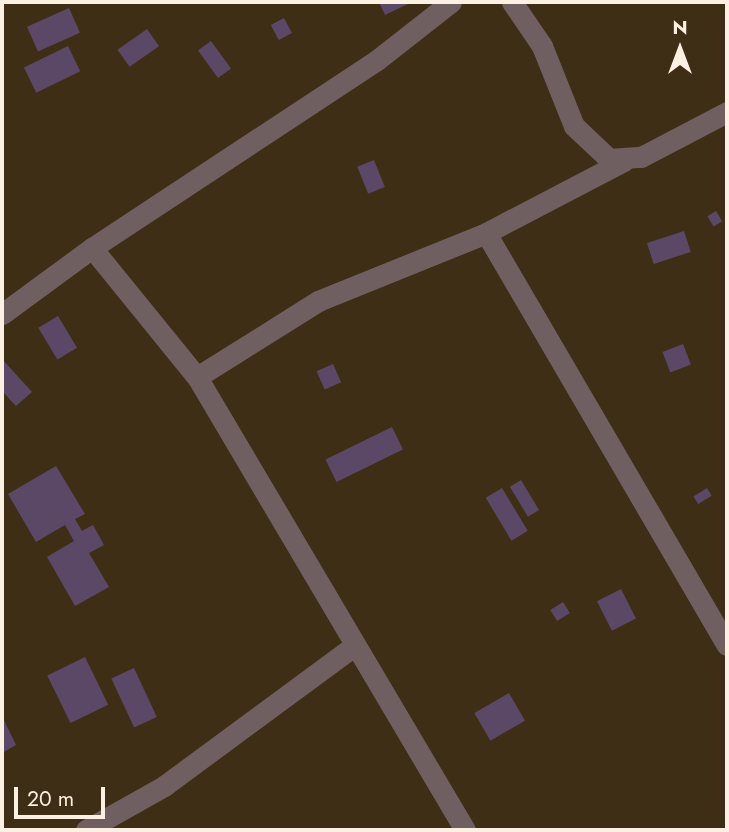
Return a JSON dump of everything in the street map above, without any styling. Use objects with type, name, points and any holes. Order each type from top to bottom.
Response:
[{"type":"street","points":[[2,314],[92,248],[377,60],[451,2]]},
{"type":"street","points":[[512,2],[542,46],[574,126],[597,152],[624,161]]},
{"type":"street","points":[[197,377],[318,301],[486,233],[624,161],[641,157],[724,121]]},
{"type":"street","points":[[486,233],[727,645]]},
{"type":"street","points":[[92,248],[197,377],[464,830]]},
{"type":"street","points":[[86,830],[164,786],[354,646]]},
{"type":"building","points":[[379,2],[412,2],[385,15]]},
{"type":"building","points":[[69,8],[80,33],[38,51],[27,27]]},
{"type":"building","points":[[284,18],[292,33],[279,40],[271,25]]},
{"type":"building","points":[[147,29],[159,46],[130,67],[118,50]]},
{"type":"building","points":[[211,41],[231,69],[218,78],[198,50]]},
{"type":"building","points":[[68,46],[80,71],[36,93],[24,67]]},
{"type":"building","points":[[374,160],[385,187],[368,194],[357,167]]},
{"type":"building","points":[[716,211],[722,221],[714,226],[707,216]]},
{"type":"building","points":[[684,231],[691,252],[654,264],[647,243]]},
{"type":"building","points":[[58,316],[77,348],[57,360],[38,328]]},
{"type":"building","points":[[683,344],[691,365],[670,372],[662,352]]},
{"type":"building","points":[[2,359],[32,392],[16,406],[2,391]]},
{"type":"building","points":[[333,364],[341,382],[325,390],[317,371]]},
{"type":"building","points":[[392,427],[403,449],[336,482],[325,459]]},
{"type":"building","points":[[56,466],[85,514],[75,519],[82,531],[93,525],[104,545],[89,553],[109,587],[75,606],[47,557],[74,541],[65,525],[36,542],[8,494]]},
{"type":"building","points":[[521,480],[539,510],[528,517],[510,487]]},
{"type":"building","points":[[502,488],[528,531],[511,541],[486,498]]},
{"type":"building","points":[[707,488],[712,496],[698,504],[693,496]]},
{"type":"building","points":[[621,589],[636,618],[612,631],[597,601]]},
{"type":"building","points":[[563,602],[570,613],[557,621],[550,610]]},
{"type":"building","points":[[85,657],[108,705],[70,723],[47,675]]},
{"type":"building","points":[[134,668],[157,717],[134,728],[111,679]]},
{"type":"building","points":[[509,693],[525,721],[490,741],[474,713]]},
{"type":"building","points":[[2,716],[16,745],[2,753]]}]
